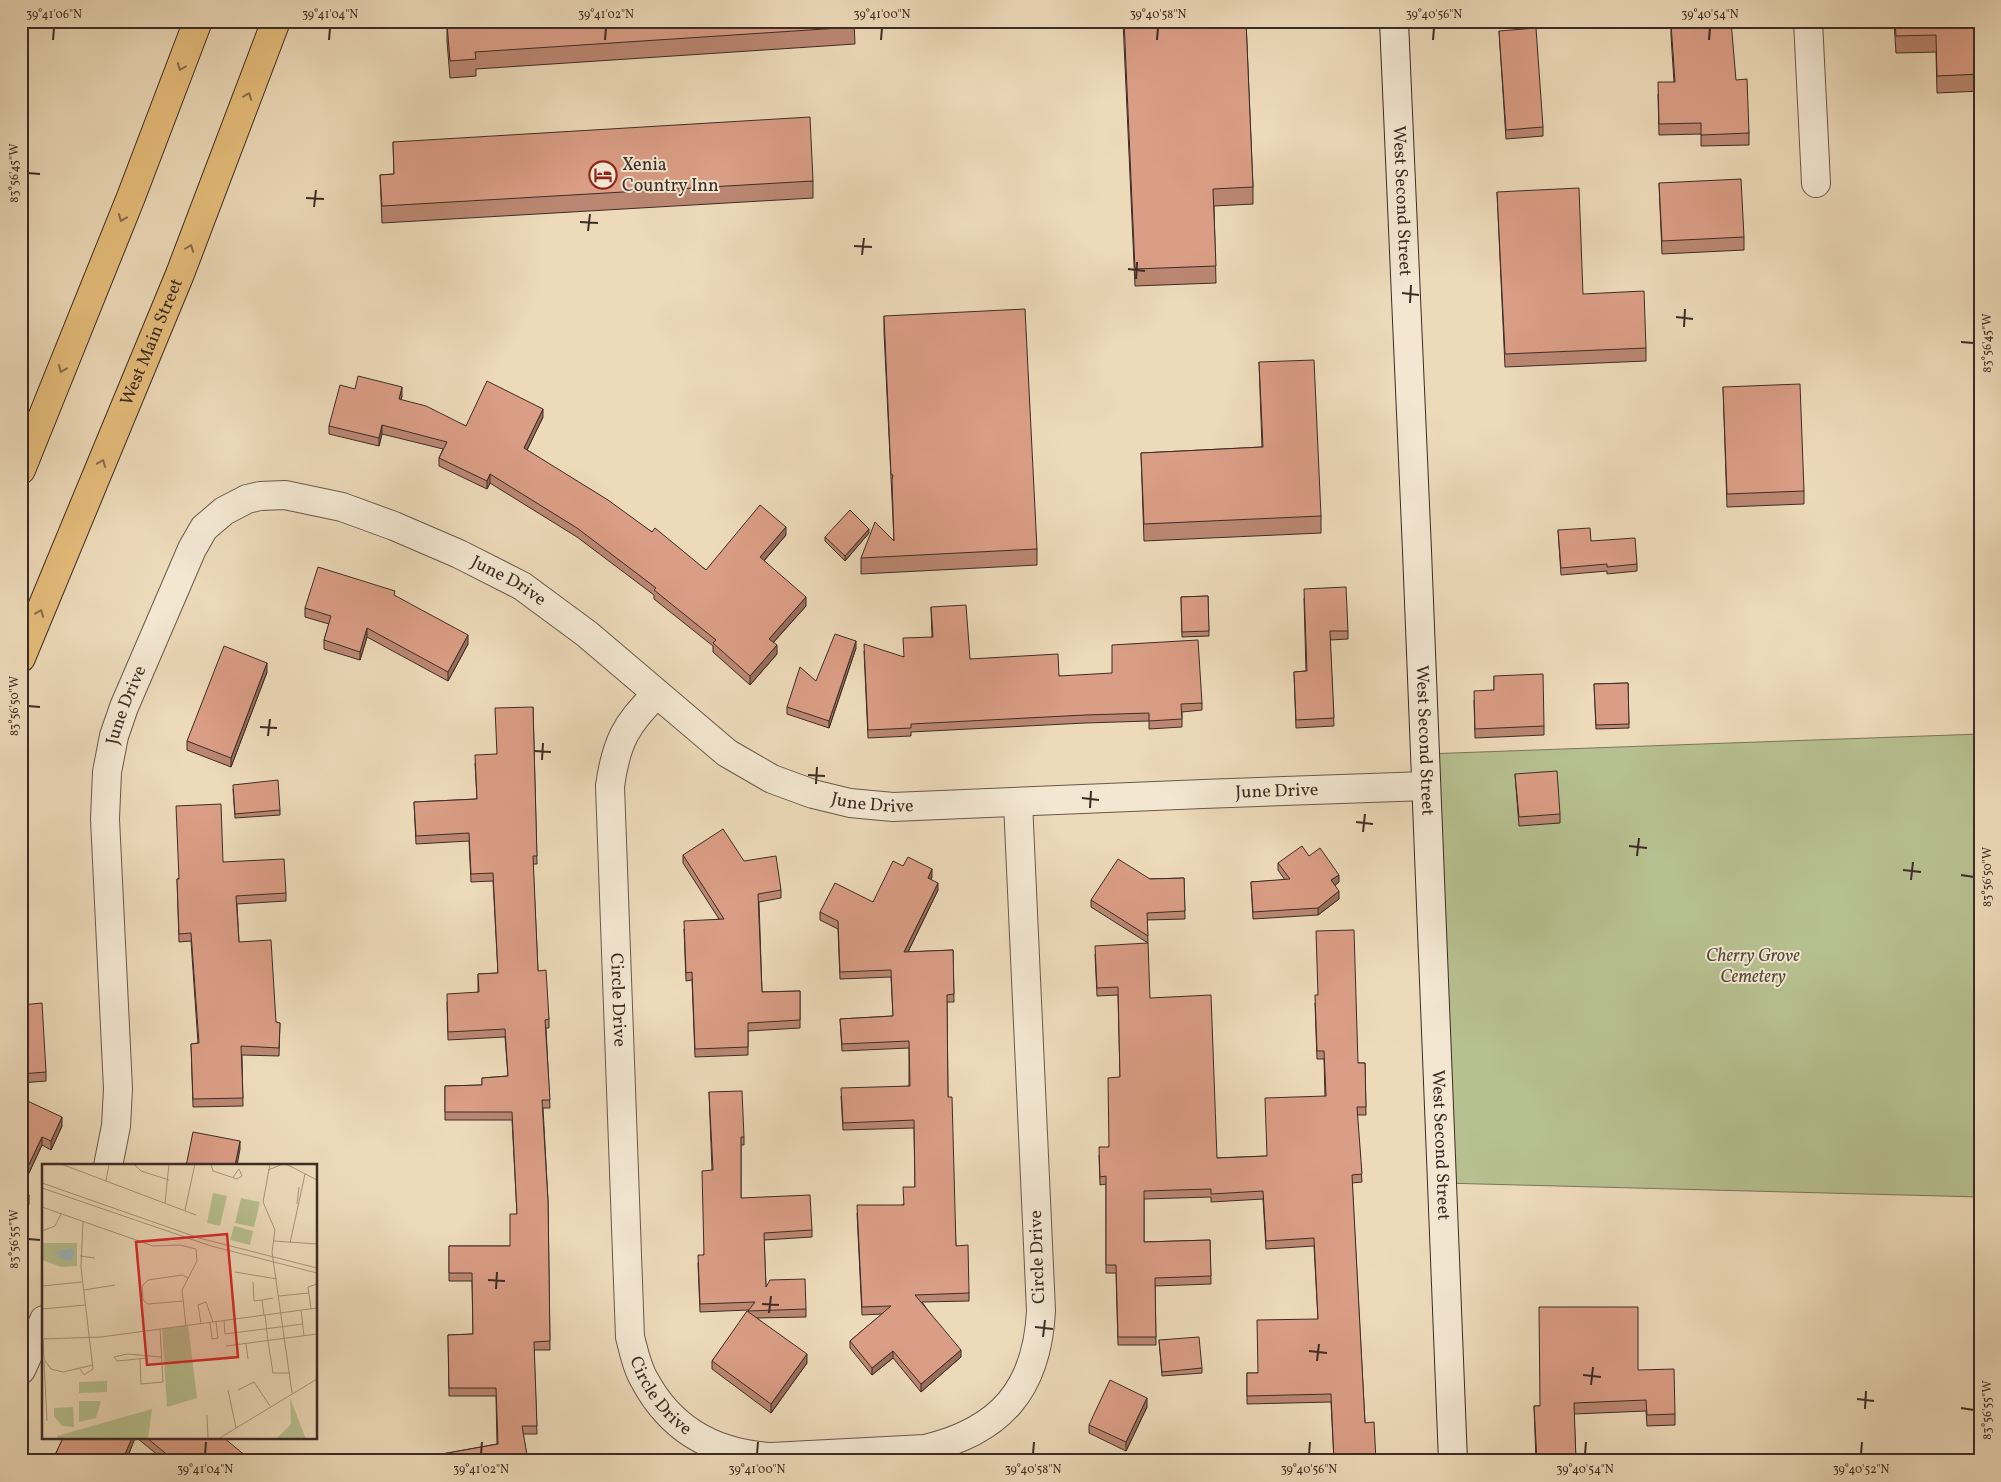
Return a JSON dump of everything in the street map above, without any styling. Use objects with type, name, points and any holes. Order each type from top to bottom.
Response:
[{"type":"main road","points":[[21,470],[127,206],[198,21]]},
{"type":"main road","name":"West Main Street","points":[[21,658],[180,274],[276,21]]},
{"type":"street","name":"West Second Street","points":[[1394,21],[1453,1461]]},
{"type":"street","points":[[1808,21],[1816,182]]},
{"type":"street","name":"June Drive","points":[[108,1164],[116,1126],[118,1089],[104,819],[107,772],[114,736],[124,706],[192,549],[204,528],[224,511],[247,499],[260,496],[285,495],[342,507],[394,526],[459,554],[522,586],[587,634],[727,753],[772,779],[813,794],[850,803],[893,807],[1426,786]]},
{"type":"street","name":"Circle Drive","points":[[657,694],[639,711],[624,733],[614,759],[610,786],[630,1337],[644,1381],[663,1409],[685,1429],[714,1446],[730,1452],[749,1456],[771,1457],[925,1449],[948,1444],[985,1426],[1001,1412],[1015,1395],[1026,1377],[1034,1358],[1039,1336],[1040,1311],[1018,802]]},
{"type":"street","points":[[21,1370],[42,1324]]},
{"type":"green space","name":"Cherry Grove Cemetery","points":[[1980,734],[1980,1197],[1442,1183],[1425,754]]},
{"type":"building","points":[[471,21],[854,21],[855,27],[475,52],[476,59],[450,61],[447,24],[471,23]]},
{"type":"building","points":[[1124,21],[1246,21],[1253,187],[1213,189],[1216,266],[1135,269]]},
{"type":"building","points":[[1731,21],[1736,80],[1747,79],[1749,133],[1701,135],[1701,123],[1659,124],[1658,82],[1675,82],[1671,24]]},
{"type":"building","points":[[1895,21],[1980,21],[1980,74],[1937,76],[1936,35],[1896,36]]},
{"type":"building","points":[[1536,28],[1543,127],[1506,130],[1499,31]]},
{"type":"building","name":"Xenia Country Inn","points":[[810,117],[813,181],[382,206],[380,175],[394,174],[393,142]]},
{"type":"building","points":[[1741,179],[1744,237],[1662,241],[1659,183]]},
{"type":"building","points":[[1579,188],[1583,294],[1644,291],[1646,348],[1505,354],[1497,192]]},
{"type":"building","points":[[1025,309],[1037,549],[861,558],[875,522],[894,541],[893,475],[891,474],[884,316]]},
{"type":"building","points":[[1314,360],[1321,516],[1144,524],[1141,453],[1263,447],[1259,362]]},
{"type":"building","points":[[358,376],[402,387],[399,399],[426,406],[466,426],[487,381],[543,409],[524,448],[608,500],[652,532],[655,528],[706,570],[760,505],[786,527],[760,557],[806,597],[769,639],[777,645],[750,676],[713,643],[716,640],[654,590],[656,588],[577,528],[490,474],[487,481],[439,458],[447,442],[382,425],[379,438],[329,426],[340,385],[355,389]]},
{"type":"building","points":[[1800,384],[1804,491],[1727,494],[1723,387]]},
{"type":"building","points":[[850,510],[869,529],[845,556],[825,537]]},
{"type":"building","points":[[1590,528],[1591,541],[1635,538],[1637,564],[1607,567],[1607,564],[1561,568],[1558,530]]},
{"type":"building","points":[[318,567],[395,591],[394,595],[468,635],[448,672],[367,628],[360,652],[324,640],[331,616],[305,608]]},
{"type":"building","points":[[1346,587],[1348,631],[1330,631],[1334,718],[1296,720],[1294,672],[1307,671],[1304,589]]},
{"type":"building","points":[[1208,596],[1209,631],[1182,632],[1181,597]]},
{"type":"building","points":[[966,605],[970,659],[1058,654],[1059,676],[1112,673],[1112,645],[1198,640],[1202,703],[1181,704],[1182,719],[1149,721],[1149,713],[1085,715],[911,724],[911,728],[868,730],[864,644],[904,657],[903,638],[933,637],[931,607]]},
{"type":"building","points":[[835,634],[856,641],[829,721],[787,707],[800,667],[816,681]]},
{"type":"building","points":[[224,646],[267,663],[231,758],[187,741]]},
{"type":"building","points":[[1543,674],[1544,726],[1475,729],[1474,691],[1494,690],[1494,676]]},
{"type":"building","points":[[1628,683],[1629,724],[1596,725],[1594,684]]},
{"type":"building","points":[[533,707],[537,856],[533,856],[538,971],[546,970],[549,1019],[545,1020],[550,1100],[542,1100],[548,1201],[550,1341],[534,1342],[537,1426],[522,1426],[528,1461],[443,1461],[442,1454],[498,1444],[496,1388],[449,1388],[448,1335],[473,1334],[472,1273],[449,1273],[449,1246],[510,1246],[510,1214],[517,1214],[512,1112],[445,1112],[445,1086],[482,1085],[482,1078],[508,1076],[505,1029],[448,1032],[447,994],[479,992],[478,974],[498,973],[493,873],[471,874],[469,833],[416,836],[414,802],[477,799],[475,755],[497,754],[495,708]]},
{"type":"building","points":[[1557,771],[1560,814],[1519,817],[1515,774]]},
{"type":"building","points":[[278,780],[280,810],[235,814],[233,785]]},
{"type":"building","points":[[221,804],[223,862],[284,859],[286,893],[236,896],[239,942],[271,940],[276,1022],[280,1023],[279,1048],[241,1046],[243,1098],[193,1099],[191,1044],[199,1043],[191,933],[179,934],[176,806]]},
{"type":"building","points":[[723,829],[744,861],[776,856],[781,890],[758,894],[762,992],[800,991],[800,1020],[748,1023],[748,1047],[695,1049],[692,972],[686,973],[684,921],[724,919],[683,855]]},
{"type":"building","points":[[1302,846],[1309,856],[1320,848],[1339,875],[1331,880],[1339,891],[1318,908],[1253,912],[1251,882],[1290,879],[1278,863]]},
{"type":"building","points":[[908,857],[932,869],[928,878],[938,883],[904,952],[953,950],[954,994],[947,995],[948,1097],[952,1097],[956,1246],[968,1245],[969,1293],[915,1295],[961,1350],[921,1384],[893,1351],[872,1368],[850,1341],[891,1306],[862,1307],[857,1205],[904,1205],[903,1187],[915,1187],[914,1120],[843,1123],[841,1088],[910,1086],[909,1041],[842,1044],[840,1019],[893,1016],[891,970],[840,972],[838,921],[820,912],[835,883],[873,902],[893,861],[903,866]]},
{"type":"building","points":[[1118,859],[1150,879],[1184,878],[1185,911],[1147,913],[1148,936],[1091,900]]},
{"type":"building","points":[[1354,930],[1358,1063],[1365,1063],[1366,1107],[1357,1107],[1362,1174],[1352,1175],[1365,1423],[1374,1422],[1376,1461],[1334,1461],[1331,1394],[1247,1396],[1247,1373],[1258,1373],[1257,1320],[1318,1319],[1314,1238],[1266,1241],[1263,1191],[1211,1194],[1211,1189],[1144,1191],[1144,1242],[1210,1240],[1211,1276],[1155,1278],[1156,1337],[1118,1337],[1116,1265],[1106,1265],[1106,1176],[1100,1177],[1099,1147],[1109,1147],[1108,1078],[1120,1077],[1118,987],[1097,988],[1095,946],[1148,943],[1150,998],[1211,995],[1217,1158],[1267,1156],[1265,1098],[1326,1096],[1324,1051],[1317,1051],[1315,995],[1318,995],[1316,931]]},
{"type":"building","points":[[42,1003],[46,1072],[21,1074],[21,1005]]},
{"type":"building","points":[[742,1091],[744,1137],[741,1137],[741,1198],[810,1195],[812,1230],[764,1233],[766,1287],[770,1280],[805,1279],[806,1309],[748,1311],[755,1302],[700,1304],[698,1255],[704,1255],[702,1171],[713,1170],[709,1092]]},
{"type":"building","points":[[21,1098],[62,1117],[51,1141],[42,1137],[21,1181]]},
{"type":"building","points":[[193,1132],[240,1141],[235,1164],[186,1164]]},
{"type":"building","points":[[21,1191],[29,1195],[21,1211]]},
{"type":"building","points":[[1539,1307],[1638,1307],[1638,1370],[1674,1369],[1675,1414],[1647,1415],[1646,1400],[1574,1403],[1576,1461],[1537,1461],[1534,1406],[1540,1406]]},
{"type":"building","points":[[747,1311],[807,1354],[771,1404],[712,1361]]},
{"type":"building","points":[[1199,1337],[1202,1368],[1162,1372],[1159,1340]]},
{"type":"building","points":[[1110,1380],[1147,1398],[1126,1442],[1089,1425]]},
{"type":"building","points":[[62,1440],[131,1440],[122,1461],[74,1461],[56,1453]]},
{"type":"building","points":[[149,1440],[226,1440],[247,1457],[243,1461],[175,1461]]},
{"type":"place","name":"Xenia Country Inn","points":[[603,175]]}]
